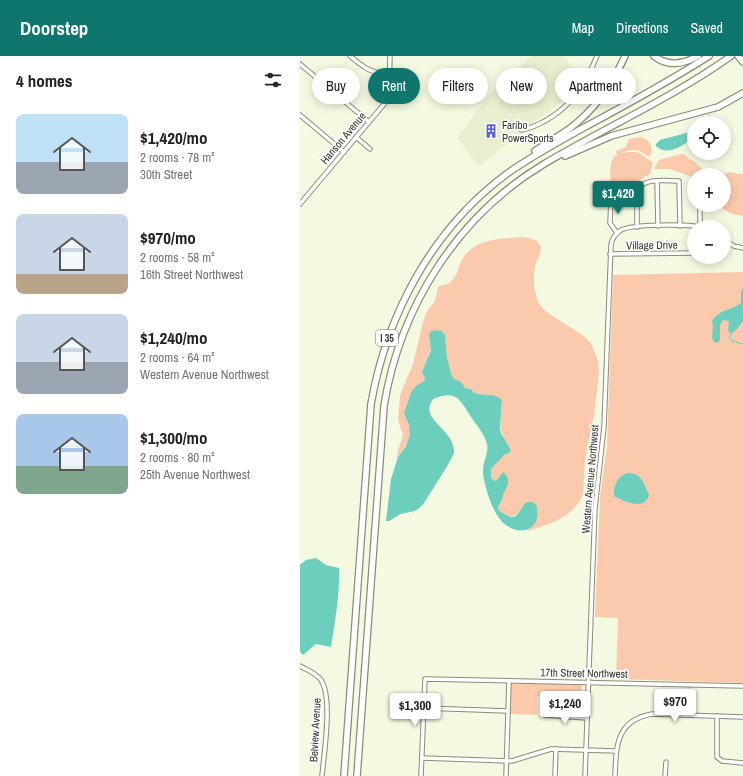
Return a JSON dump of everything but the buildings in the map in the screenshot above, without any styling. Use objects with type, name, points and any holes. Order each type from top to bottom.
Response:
[{"type":"highway","points":[[491,187],[522,161],[568,130],[590,111],[609,88],[625,56]]},
{"type":"highway","points":[[654,56],[663,61],[675,64],[698,56]]},
{"type":"highway","name":"I 35","points":[[344,776],[369,424],[380,362],[398,312],[408,290],[424,263],[459,217],[491,187],[534,155],[666,82],[709,56]]},
{"type":"highway","name":"I 35","points":[[357,776],[386,391],[393,363],[413,310],[445,255],[461,235],[486,209],[512,186],[557,157],[695,80],[731,56]]},
{"type":"highway","points":[[738,56],[743,62]]},
{"type":"highway","points":[[532,172],[611,136],[718,107],[743,93]]},
{"type":"street","points":[[350,56],[368,70]]},
{"type":"street","name":"Hanson Avenue","points":[[390,56],[390,68]]},
{"type":"street","points":[[521,130],[534,127],[549,118],[572,100],[584,85],[597,56]]},
{"type":"street","points":[[300,64],[369,122]]},
{"type":"street","name":"Hanson Avenue","points":[[300,204],[383,104]]},
{"type":"street","points":[[300,115],[344,152]]},
{"type":"street","points":[[356,137],[370,149]]},
{"type":"street","points":[[313,180],[317,184]]},
{"type":"street","points":[[657,181],[658,226]]},
{"type":"street","points":[[637,227],[637,190],[647,182],[657,181],[678,181],[680,226]]},
{"type":"street","points":[[611,200],[610,223],[617,233],[627,228],[637,227],[687,226]]},
{"type":"street","name":"Western Avenue Northwest","points":[[585,776],[595,508],[604,427],[610,254],[611,242],[617,233]]},
{"type":"street","points":[[731,244],[743,248]]},
{"type":"street","name":"Village Drive","points":[[610,254],[687,253]]},
{"type":"street","name":"Belview Avenue","points":[[300,666],[316,675],[324,686],[326,695],[327,706],[322,776]]},
{"type":"street","name":"17th Street Northwest","points":[[424,708],[425,679],[743,686]]},
{"type":"street","points":[[506,776],[509,681]]},
{"type":"street","points":[[421,776],[424,708],[508,711]]},
{"type":"street","points":[[615,776],[617,744],[622,731],[632,721],[638,718],[652,714],[743,717]]},
{"type":"street","points":[[545,715],[587,718]]},
{"type":"street","points":[[718,716],[718,759],[722,761],[743,763]]},
{"type":"street","points":[[555,776],[556,749]]},
{"type":"street","points":[[422,758],[506,761],[518,760],[545,750],[616,751]]},
{"type":"street","points":[[666,762],[666,776]]},
{"type":"shaded area","points":[[531,56],[563,56],[574,68],[555,68],[555,104],[559,104],[479,166],[457,138],[482,104],[488,104],[488,96],[490,93],[496,88],[496,104],[547,104],[547,68],[518,68]]},
{"type":"shaded area","points":[[640,137],[649,142],[652,150],[650,156],[636,150],[630,150],[619,154],[638,152],[653,163],[651,173],[610,199],[605,199],[607,192],[611,190],[610,170],[612,160],[618,154],[616,151],[626,147],[629,139]]},
{"type":"shaded area","points":[[682,154],[687,157],[687,160],[695,162],[701,168],[687,168],[687,175],[670,169],[654,169],[659,160]]},
{"type":"shaded area","points":[[731,172],[743,174],[743,216],[728,212],[731,212]]},
{"type":"shaded area","points":[[504,238],[531,238],[540,244],[541,247],[535,266],[534,276],[534,287],[538,302],[545,311],[584,336],[592,345],[598,361],[599,372],[594,416],[585,460],[583,494],[574,509],[560,519],[527,531],[536,520],[537,506],[533,502],[527,502],[515,516],[503,513],[498,509],[498,507],[501,503],[506,475],[503,472],[495,481],[491,478],[491,469],[505,453],[508,453],[510,447],[501,429],[502,400],[491,395],[476,394],[471,389],[465,388],[452,377],[446,353],[445,337],[442,331],[435,330],[429,355],[423,370],[425,378],[424,381],[412,391],[405,413],[410,428],[410,435],[406,445],[396,460],[403,435],[398,420],[400,395],[413,364],[423,322],[427,311],[435,301],[438,287],[448,284],[453,280],[465,255],[471,249],[486,242]]},
{"type":"shaded area","points":[[743,272],[743,683],[616,679],[618,618],[595,617],[600,497],[607,445],[613,275]]},
{"type":"shaded area","points":[[510,682],[582,683],[582,698],[537,696],[537,715],[509,714]]},
{"type":"water","points":[[687,133],[687,142],[676,149],[667,151],[660,149],[656,146],[656,144],[660,140]]},
{"type":"water","points":[[743,288],[743,321],[731,334],[728,330],[729,321],[723,320],[720,325],[720,340],[717,343],[714,342],[712,338],[712,321],[722,312],[741,303],[741,292]]},
{"type":"water","points":[[435,330],[442,331],[445,335],[447,357],[451,374],[454,379],[461,382],[465,388],[471,389],[473,392],[492,395],[502,400],[500,428],[501,433],[511,450],[509,453],[505,454],[491,469],[491,478],[495,481],[497,480],[503,472],[508,478],[507,486],[498,507],[502,513],[513,517],[518,514],[527,502],[533,502],[537,506],[535,524],[530,528],[517,530],[509,527],[497,515],[492,506],[483,476],[483,467],[487,451],[486,440],[460,401],[453,396],[448,395],[433,399],[430,406],[430,413],[433,419],[449,437],[454,452],[453,455],[421,506],[416,510],[401,514],[389,521],[386,521],[391,479],[398,457],[406,446],[410,435],[409,425],[404,413],[411,392],[416,386],[424,381],[425,378],[422,372],[431,350],[429,335],[430,332]]},
{"type":"water","points":[[628,473],[637,475],[642,480],[649,494],[644,503],[634,504],[614,496],[614,488],[617,482],[621,476]]},
{"type":"water","points":[[316,558],[326,565],[339,568],[339,588],[336,617],[331,647],[316,644],[303,655],[300,652],[300,565],[306,560]]},
{"type":"waterway","points":[[731,334],[730,338],[732,341],[743,344]]},
{"type":"place","name":"Faribo PowerSports","points":[[491,131]]}]
